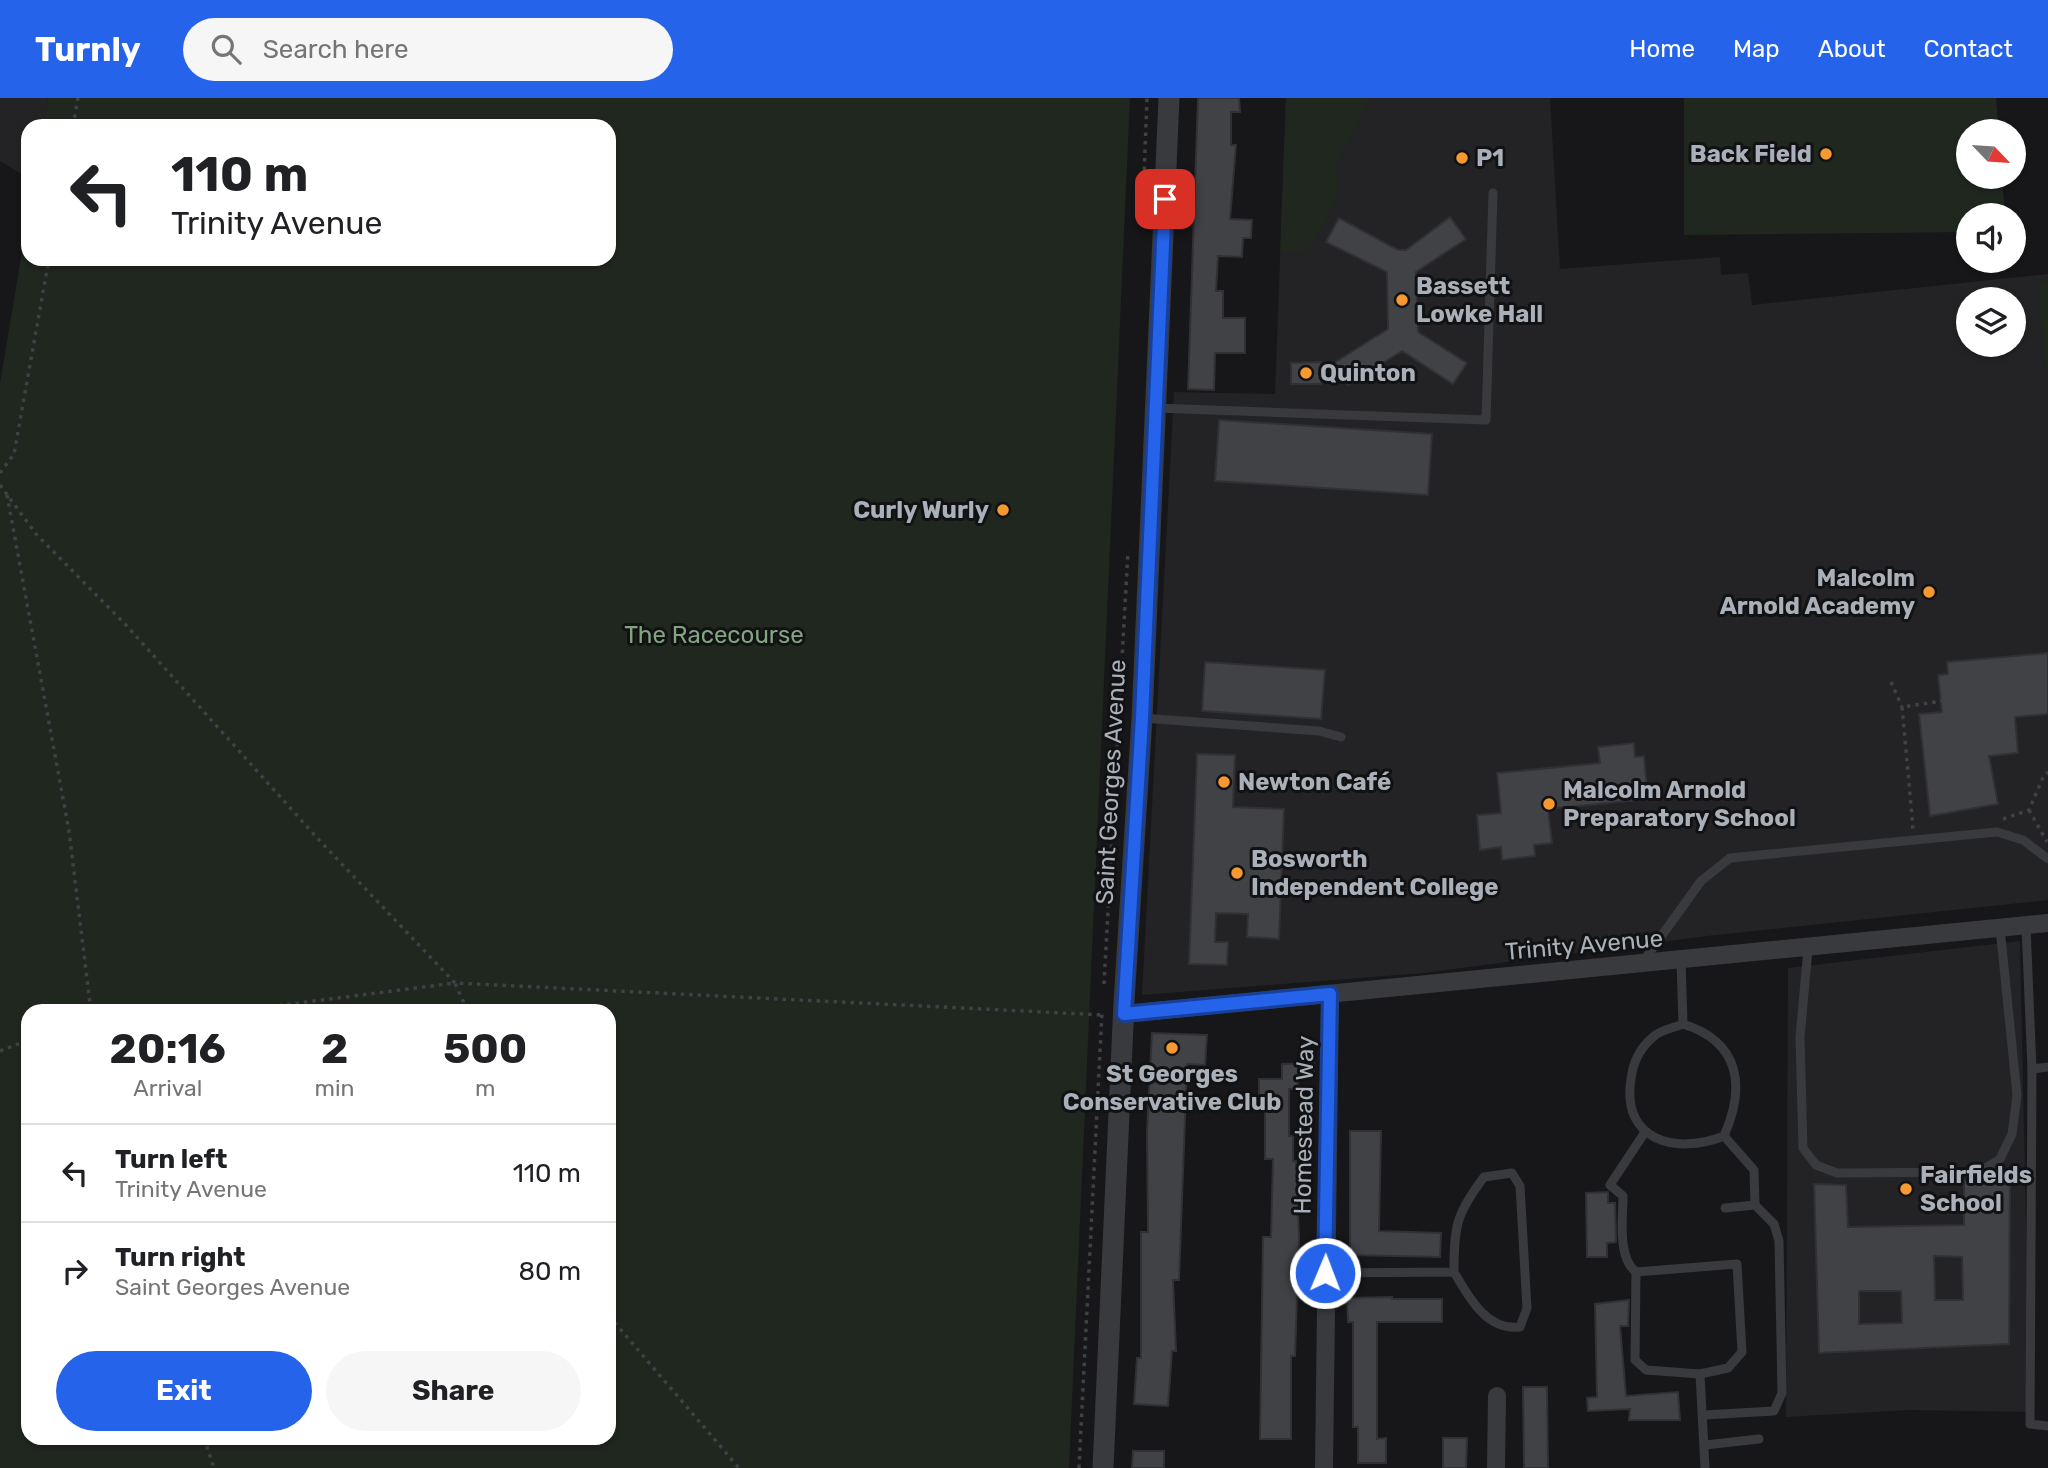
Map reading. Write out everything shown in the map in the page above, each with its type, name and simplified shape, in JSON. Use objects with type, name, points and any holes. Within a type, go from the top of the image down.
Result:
[{"type":"street","name":"Saint Georges Avenue","points":[[1103,1468],[1124,1014],[1142,718],[1169,98]]},
{"type":"street","name":"Trinity Avenue","points":[[1124,1014],[1808,949],[2048,923]]},
{"type":"street","name":"Homestead Way","points":[[1324,1468],[1330,994]]},
{"type":"street","points":[[1492,1405],[1496,1468]]},
{"type":"lane","points":[[1156,408],[1486,420],[1493,193]]},
{"type":"lane","points":[[1142,718],[1319,731],[1341,737]]},
{"type":"lane","points":[[1641,965],[1693,892],[1730,858],[1997,832],[2023,840],[2047,857]]},
{"type":"lane","points":[[2026,926],[2032,1069],[2031,1424],[2048,1426]]},
{"type":"lane","points":[[1808,949],[1800,1037],[1803,1148],[1816,1166],[1837,1173],[1979,1172],[2000,1159],[2012,1134],[2017,1095],[2000,928]]},
{"type":"lane","points":[[1681,960],[1683,1024]]},
{"type":"lane","points":[[1683,1024],[1700,1030],[1724,1049],[1738,1080],[1734,1113],[1724,1136],[1701,1145],[1684,1146],[1659,1140],[1645,1132],[1634,1116],[1629,1092],[1633,1062],[1654,1035],[1683,1024]]},
{"type":"lane","points":[[2032,1069],[2048,1067]]},
{"type":"lane","points":[[1636,1272],[1635,1360],[1646,1370],[1700,1374],[1728,1368],[1742,1352],[1737,1264],[1636,1272],[1629,1267],[1623,1243],[1623,1196],[1610,1185],[1645,1132]]},
{"type":"lane","points":[[1703,1415],[1774,1411],[1782,1393],[1779,1241],[1774,1224],[1755,1205],[1754,1170],[1724,1136]]},
{"type":"lane","points":[[1512,1173],[1520,1186],[1527,1308],[1520,1327],[1507,1329],[1488,1319],[1470,1300],[1454,1272],[1454,1236],[1462,1205],[1485,1177],[1512,1173]]},
{"type":"lane","points":[[1724,1208],[1755,1205]]},
{"type":"lane","points":[[1325,1273],[1454,1272]]},
{"type":"lane","points":[[1700,1374],[1705,1468]]},
{"type":"lane","points":[[1705,1445],[1759,1439]]},
{"type":"path","points":[[74,119],[78,98]]},
{"type":"path","points":[[1143,208],[1147,98]]},
{"type":"path","points":[[0,473],[13,454],[48,266]]},
{"type":"path","points":[[0,485],[36,534],[126,625],[319,839],[455,983],[464,1004]]},
{"type":"path","points":[[6,493],[69,831],[90,1004]]},
{"type":"path","points":[[1104,988],[1128,550]]},
{"type":"path","points":[[1891,682],[1902,707],[1913,827]]},
{"type":"path","points":[[1902,707],[1943,701]]},
{"type":"path","points":[[2029,810],[2044,775],[2048,772]]},
{"type":"path","points":[[1993,820],[2029,810]]},
{"type":"path","points":[[2029,810],[2048,843]]},
{"type":"path","points":[[1900,828],[1927,825]]},
{"type":"path","points":[[291,1004],[455,983],[1102,1015]]},
{"type":"path","points":[[1079,1468],[1103,1002]]},
{"type":"path","points":[[0,1051],[21,1043]]},
{"type":"path","points":[[616,1325],[739,1468]]},
{"type":"path","points":[[206,1445],[214,1468]]},
{"type":"shaded area","points":[[0,98],[48,98],[44,119],[21,119],[21,174],[0,161]]},
{"type":"shaded area","points":[[1286,98],[1550,98],[1560,269],[1720,257],[1721,275],[1748,273],[1752,305],[2048,274],[2048,900],[1707,936],[1423,973],[1142,995],[1174,392],[1275,394]]},
{"type":"shaded area","name":"Fairfields School","points":[[2020,941],[2030,1412],[1908,1410],[1786,1417],[1788,968]]},
{"type":"green space","name":"The Racecourse","points":[[48,98],[1130,98],[1069,1468],[0,1468],[0,383],[21,258],[21,266],[616,266],[616,119],[44,119]]},
{"type":"green space","points":[[1286,98],[1370,98],[1335,166],[1339,189],[1325,223],[1307,251],[1280,254]]},
{"type":"green space","name":"Back Field","points":[[1684,98],[1996,98],[1998,119],[1956,119],[1956,189],[2003,189],[2004,203],[1956,203],[1956,232],[1684,235]]},
{"type":"green space","points":[[2048,282],[2048,388],[2037,283]]},
{"type":"building","points":[[1198,98],[1239,98],[1240,112],[1231,112],[1231,145],[1236,145],[1230,219],[1252,220],[1251,238],[1243,238],[1242,257],[1218,256],[1216,291],[1223,291],[1223,318],[1245,318],[1245,353],[1215,353],[1214,390],[1188,389]]},
{"type":"building","name":"Bassett Lowke Hall","points":[[1450,217],[1466,239],[1416,272],[1418,332],[1467,363],[1453,384],[1402,351],[1348,385],[1334,363],[1388,329],[1387,272],[1326,242],[1339,218],[1398,250],[1406,250]]},
{"type":"building","name":"Quinton","points":[[1321,362],[1321,384],[1291,384],[1291,363]]},
{"type":"building","points":[[1219,420],[1432,434],[1428,495],[1215,481]]},
{"type":"building","name":"Malcolm Arnold Academy","points":[[2048,653],[2048,714],[2015,717],[2018,753],[1989,756],[1998,804],[1930,816],[1919,714],[1942,712],[1938,675],[1948,674],[1947,662]]},
{"type":"building","points":[[1205,662],[1325,670],[1321,719],[1202,711]]},
{"type":"building","name":"Malcolm Arnold Preparatory School","points":[[1634,743],[1635,757],[1644,756],[1648,799],[1548,809],[1552,843],[1534,845],[1535,856],[1502,860],[1501,847],[1480,850],[1477,815],[1501,813],[1497,773],[1600,763],[1598,747]]},
{"type":"building","name":"Bosworth Independent College","points":[[1197,754],[1235,755],[1233,807],[1284,809],[1279,939],[1247,937],[1248,914],[1216,913],[1215,942],[1228,942],[1227,965],[1189,964]]},
{"type":"building","points":[[1152,1033],[1207,1035],[1205,1065],[1187,1064],[1179,1280],[1173,1280],[1176,1351],[1172,1351],[1168,1406],[1134,1404],[1137,1358],[1141,1358],[1141,1232],[1148,1232],[1147,1132]]},
{"type":"building","points":[[1314,1063],[1314,1078],[1298,1079],[1298,1089],[1289,1089],[1289,1136],[1293,1136],[1293,1161],[1296,1161],[1299,1238],[1295,1356],[1291,1356],[1291,1439],[1260,1439],[1263,1237],[1271,1237],[1273,1159],[1265,1159],[1265,1102],[1259,1102],[1259,1079],[1282,1079],[1282,1064]]},
{"type":"building","points":[[1350,1131],[1381,1131],[1379,1231],[1441,1233],[1440,1257],[1350,1255]]},
{"type":"building","name":"Fairfields School","points":[[2010,1179],[2009,1344],[1819,1353],[1814,1184],[1846,1185],[1848,1227],[1964,1225],[1964,1180]],"holes":[[[1934,1256],[1962,1257],[1963,1300],[1935,1300]],[[1859,1291],[1901,1291],[1902,1323],[1859,1324]]]},
{"type":"building","points":[[1608,1192],[1608,1203],[1615,1203],[1616,1242],[1607,1243],[1607,1257],[1587,1257],[1586,1193]]},
{"type":"building","points":[[1347,1298],[1442,1299],[1442,1322],[1377,1322],[1377,1439],[1386,1438],[1386,1463],[1358,1463],[1358,1427],[1353,1427],[1353,1322],[1348,1322]]},
{"type":"building","points":[[1629,1300],[1628,1326],[1620,1326],[1626,1396],[1678,1392],[1680,1420],[1629,1420],[1630,1409],[1588,1411],[1587,1398],[1597,1397],[1595,1304]]},
{"type":"building","points":[[1523,1387],[1547,1387],[1548,1468],[1524,1468]]},
{"type":"building","points":[[1443,1438],[1467,1438],[1466,1468],[1443,1468]]},
{"type":"building","points":[[1133,1451],[1164,1451],[1164,1468],[1132,1468]]},
{"type":"place","name":"Back Field","points":[[1826,154]]},
{"type":"place","name":"P1","points":[[1462,158]]},
{"type":"place","name":"Bassett Lowke Hall","points":[[1402,300]]},
{"type":"place","name":"Quinton","points":[[1306,373]]},
{"type":"place","name":"Curly Wurly","points":[[1003,510]]},
{"type":"place","name":"Malcolm Arnold Academy","points":[[1929,592]]},
{"type":"place","name":"Newton Café","points":[[1224,782]]},
{"type":"place","name":"Malcolm Arnold Preparatory School","points":[[1549,804]]},
{"type":"place","name":"Bosworth Independent College","points":[[1237,873]]},
{"type":"place","name":"St Georges Conservative Club","points":[[1172,1048]]},
{"type":"place","name":"Fairfields School","points":[[1906,1189]]},
{"type":"route","points":[[1165,199],[1142,718],[1124,1014],[1330,994],[1325,1273]]}]
